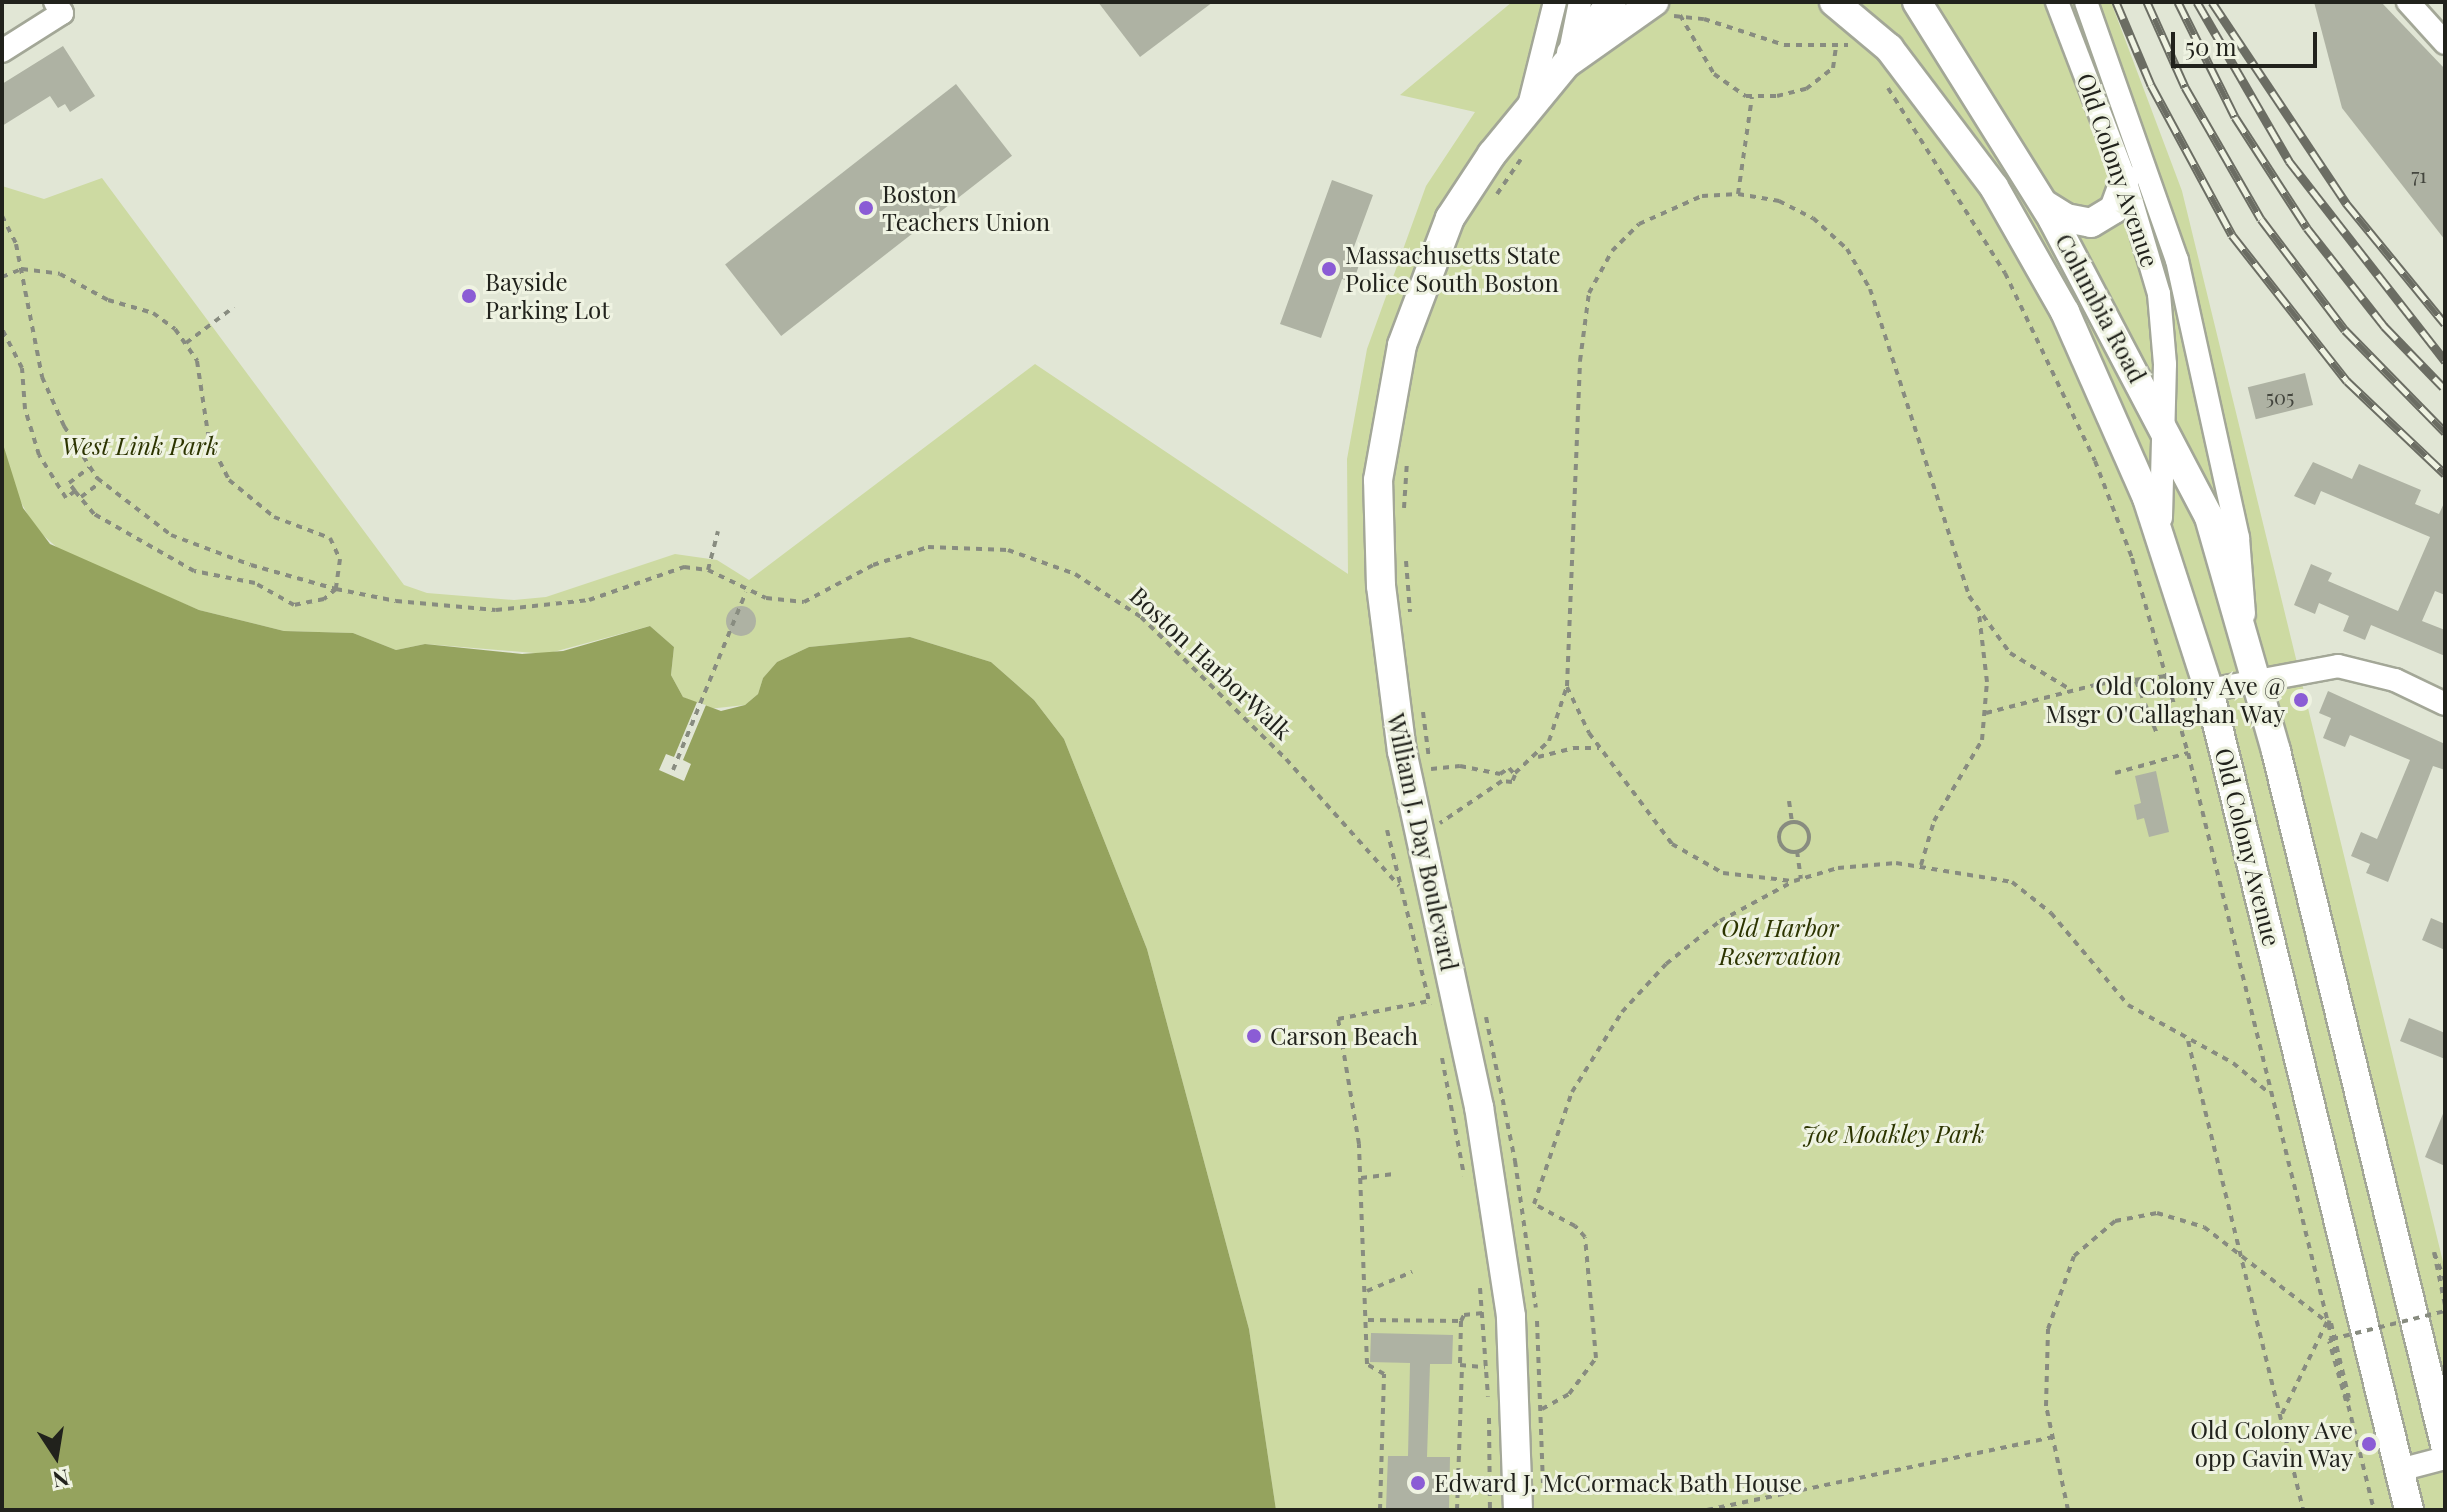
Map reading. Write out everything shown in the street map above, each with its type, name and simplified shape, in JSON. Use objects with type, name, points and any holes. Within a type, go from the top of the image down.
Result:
[{"type":"main road","name":"William J. Day Boulevard","points":[[1518,1510],[1514,1354],[1499,1230],[1479,1107],[1408,791],[1384,617],[1378,506],[1390,393],[1429,262],[1466,191],[1526,109],[1566,64],[1581,36],[1612,2]]},
{"type":"main road","name":"Columbia Road","points":[[1834,2],[1867,26],[1903,64],[2012,217],[2093,370],[2170,562]]},
{"type":"main road","name":"Columbia Road","points":[[1917,2],[2043,203],[2163,423],[2209,517],[2245,634]]},
{"type":"main road","name":"William J. Day Boulevard","points":[[1566,64],[1662,9]]},
{"type":"main road","points":[[2043,203],[2066,218],[2091,223],[2114,209],[2125,179]]},
{"type":"main road","name":"Old Colony Avenue","points":[[2170,562],[2209,690],[2409,1510]]},
{"type":"main road","name":"Old Colony Avenue","points":[[2245,634],[2445,1445]]},
{"type":"street","points":[[2,51],[62,13],[55,2]]},
{"type":"street","name":"William J. Day Boulevard","points":[[1526,109],[1555,2]]},
{"type":"street","name":"William J. Day Boulevard","points":[[1566,64],[1580,2]]},
{"type":"street","name":"Old Colony Avenue","points":[[2057,2],[2125,179],[2159,294],[2165,364],[2158,489],[2170,562]]},
{"type":"street","name":"Old Colony Avenue","points":[[2086,2],[2167,227],[2187,299],[2238,538],[2245,634]]},
{"type":"street","points":[[2408,2],[2445,43]]},
{"type":"street","points":[[2209,690],[2312,667],[2347,667],[2395,680],[2445,704]]},
{"type":"street","points":[[2399,1470],[2445,1458]]},
{"type":"path","points":[[1662,9],[1784,45],[1853,45],[1860,51]]},
{"type":"path","points":[[1680,15],[1714,74],[1737,93],[1752,97],[1785,95],[1811,86],[1833,68],[1836,47]]},
{"type":"path","points":[[1884,84],[1977,224],[2061,386],[2132,558],[2188,753],[2374,1510]]},
{"type":"path","points":[[1738,194],[1752,97]]},
{"type":"path","points":[[1487,207],[1529,148]]},
{"type":"path","points":[[1440,823],[1502,781],[1512,782],[1515,773],[1537,757],[1557,725],[1567,686],[1580,361],[1589,293],[1612,251],[1652,215],[1687,199],[1738,194],[1779,201],[1813,218],[1856,261],[1870,289],[1961,576],[1978,612],[2016,658],[2071,690]]},
{"type":"path","name":"Boston HarborWalk","points":[[2,216],[12,232],[22,269],[42,377],[89,468],[140,516],[192,544],[336,589],[396,601],[517,611],[589,600],[673,568],[708,570],[746,592],[804,602],[885,560],[949,545],[1008,550],[1104,588],[1156,630],[1344,821],[1399,886],[1430,1003],[1338,1019],[1361,1178]]},
{"type":"path","points":[[2,277],[22,269],[60,274],[108,300],[153,313],[186,343],[201,372],[207,431],[224,472],[259,508],[330,538],[340,559],[336,589],[324,599],[294,605],[255,583],[194,571],[105,521],[80,498],[69,483],[89,468]]},
{"type":"path","points":[[186,343],[234,307]]},
{"type":"path","points":[[2,329],[22,368],[25,409],[39,455],[66,498],[75,491]]},
{"type":"path","points":[[1404,514],[1407,459]]},
{"type":"path","points":[[80,498],[101,482]]},
{"type":"path","points":[[708,570],[718,531]]},
{"type":"path","points":[[1406,556],[1410,616]]},
{"type":"path","points":[[673,770],[746,592]]},
{"type":"path","points":[[1921,865],[1934,821],[1977,756],[1986,713],[1978,612]]},
{"type":"path","points":[[1986,713],[2071,690],[2167,676]]},
{"type":"path","points":[[2136,681],[2157,734]]},
{"type":"path","points":[[1567,686],[1602,749],[1646,816],[1677,849],[1732,876],[1794,881]]},
{"type":"path","points":[[1422,705],[1433,782]]},
{"type":"path","points":[[1537,757],[1573,748],[1602,749]]},
{"type":"path","points":[[2115,773],[2188,753]]},
{"type":"path","points":[[1431,769],[1460,766],[1500,774],[1509,768],[1515,773]]},
{"type":"path","points":[[1500,774],[1502,781]]},
{"type":"path","points":[[1789,801],[1792,822]]},
{"type":"path","points":[[1438,809],[1443,835]]},
{"type":"path","points":[[1792,822],[1809,832],[1806,846],[1797,851],[1784,848],[1779,839],[1781,828],[1792,822]]},
{"type":"path","points":[[1387,830],[1399,886]]},
{"type":"path","points":[[1797,851],[1801,879]]},
{"type":"path","points":[[1534,1204],[1572,1092],[1622,1012],[1692,941],[1794,881],[1850,866],[1921,865],[2001,878],[2025,889],[2128,1005],[2239,1067],[2270,1094]]},
{"type":"path","points":[[1483,1004],[1522,1205],[1542,1409],[1543,1496]]},
{"type":"path","points":[[2188,1041],[2303,1510]]},
{"type":"path","points":[[1440,1044],[1466,1189]]},
{"type":"path","points":[[1380,1510],[1384,1374],[1367,1364],[1368,1320],[1361,1178],[1394,1174]]},
{"type":"path","points":[[1522,1205],[1534,1204],[1567,1221],[1585,1237],[1596,1358],[1569,1394],[1542,1409]]},
{"type":"path","points":[[2068,1510],[2045,1379],[2051,1317],[2063,1277],[2094,1234],[2115,1221],[2157,1213],[2204,1227],[2331,1323],[2335,1338],[2338,1353],[2342,1368],[2346,1401],[2330,1340],[2332,1339],[2346,1335],[2389,1325],[2445,1308],[2434,1252],[2445,1281]]},
{"type":"path","points":[[1367,1291],[1412,1272]]},
{"type":"path","points":[[1480,1288],[1489,1400]]},
{"type":"path","points":[[1457,1510],[1461,1321],[1464,1315],[1483,1313]]},
{"type":"path","points":[[1368,1320],[1461,1321]]},
{"type":"path","points":[[2280,1418],[2327,1322]]},
{"type":"path","points":[[1462,1365],[1486,1367]]},
{"type":"path","points":[[1489,1416],[1490,1510]]},
{"type":"path","points":[[1707,1510],[2053,1437]]},
{"type":"green space","name":"Old Harbor Reservation","points":[[1512,2],[2111,2],[2182,191],[2445,1270],[2445,1510],[1276,1510],[1249,1329],[1147,949],[1064,739],[1034,700],[991,662],[910,637],[809,647],[777,662],[763,678],[758,694],[745,705],[708,709],[683,697],[671,675],[674,647],[650,626],[546,654],[425,644],[396,650],[353,633],[284,631],[199,610],[62,552],[35,528],[16,493],[2,441],[2,186],[44,199],[102,178],[404,585],[427,593],[514,600],[546,597],[675,554],[717,560],[749,580],[1035,364],[1348,574],[1347,459],[1367,349],[1426,186],[1475,112],[1400,95]]},
{"type":"shaded area","points":[[2,441],[23,508],[50,544],[199,610],[284,631],[353,633],[396,650],[425,644],[522,654],[563,651],[650,626],[674,647],[671,675],[683,697],[721,711],[745,705],[758,694],[763,678],[777,662],[809,647],[910,637],[991,662],[1034,700],[1064,739],[1147,949],[1249,1329],[1276,1510],[2,1510]]},
{"type":"pier","points":[[697,702],[706,705],[683,760],[691,764],[684,781],[659,770],[666,754],[674,757]]},
{"type":"building","points":[[1098,2],[1213,2],[1140,57]]},
{"type":"building","points":[[2314,2],[2381,2],[2445,69],[2445,240],[2342,108]]},
{"type":"building","points":[[63,46],[95,96],[70,112],[65,104],[58,108],[50,96],[2,126],[2,84]]},
{"type":"building","name":"Boston Teachers Union","points":[[956,84],[1012,156],[781,336],[725,264]]},
{"type":"building","name":"Massachusetts State Police South Boston","points":[[1332,180],[1373,195],[1351,255],[1361,259],[1353,283],[1342,279],[1321,338],[1280,324]]},
{"type":"building","points":[[2305,373],[2313,405],[2256,419],[2248,387]]},
{"type":"building","points":[[2313,462],[2352,479],[2359,464],[2421,490],[2415,504],[2439,514],[2445,501],[2445,595],[2435,591],[2422,621],[2445,630],[2445,656],[2371,625],[2365,640],[2343,631],[2349,616],[2319,603],[2315,614],[2294,605],[2311,564],[2332,573],[2328,581],[2398,611],[2430,537],[2321,491],[2315,505],[2294,496]]},
{"type":"building","points":[[741,606],[747,607],[755,615],[755,627],[747,635],[741,636],[735,635],[727,627],[726,621],[727,615],[735,607]]},
{"type":"building","points":[[2328,691],[2445,744],[2445,770],[2433,766],[2388,882],[2366,873],[2370,864],[2351,856],[2361,832],[2377,839],[2410,760],[2350,735],[2345,747],[2323,738],[2331,718],[2319,713]]},
{"type":"building","points":[[2156,771],[2169,832],[2149,837],[2144,818],[2137,820],[2134,805],[2141,803],[2135,776]]},
{"type":"building","points":[[2431,918],[2445,924],[2445,950],[2422,940]]},
{"type":"building","points":[[2409,1018],[2445,1033],[2445,1059],[2400,1041]]},
{"type":"building","points":[[2445,1109],[2445,1166],[2425,1157]]},
{"type":"building","points":[[1371,1333],[1453,1335],[1452,1364],[1430,1364],[1427,1457],[1450,1457],[1449,1510],[1386,1508],[1388,1456],[1408,1456],[1410,1363],[1370,1362]]},
{"type":"railway","points":[[2116,2],[2151,85],[2232,235],[2347,381],[2445,474]]},
{"type":"railway","points":[[2147,2],[2185,87],[2261,219],[2345,330],[2445,432]]},
{"type":"railway","points":[[2178,2],[2235,117],[2307,228],[2384,326],[2443,387]]},
{"type":"railway","points":[[2197,2],[2289,161],[2445,361]]},
{"type":"railway","points":[[2212,2],[2346,203],[2445,324]]},
{"type":"place","name":"Boston Teachers Union","points":[[866,208]]},
{"type":"place","name":"Massachusetts State Police South Boston","points":[[1329,269]]},
{"type":"place","name":"Bayside Parking Lot","points":[[469,296]]},
{"type":"place","name":"Old Colony Ave @ Msgr O'Callaghan Way","points":[[2301,700]]},
{"type":"place","name":"Carson Beach","points":[[1254,1036]]},
{"type":"place","name":"Old Colony Ave opp Gavin Way","points":[[2369,1444]]},
{"type":"place","name":"Edward J. McCormack Bath House","points":[[1418,1483]]},
{"type":"park label","name":"West Link Park","points":[[140,446]]},
{"type":"park label","name":"Joe Moakley Park","points":[[1893,1134]]}]
